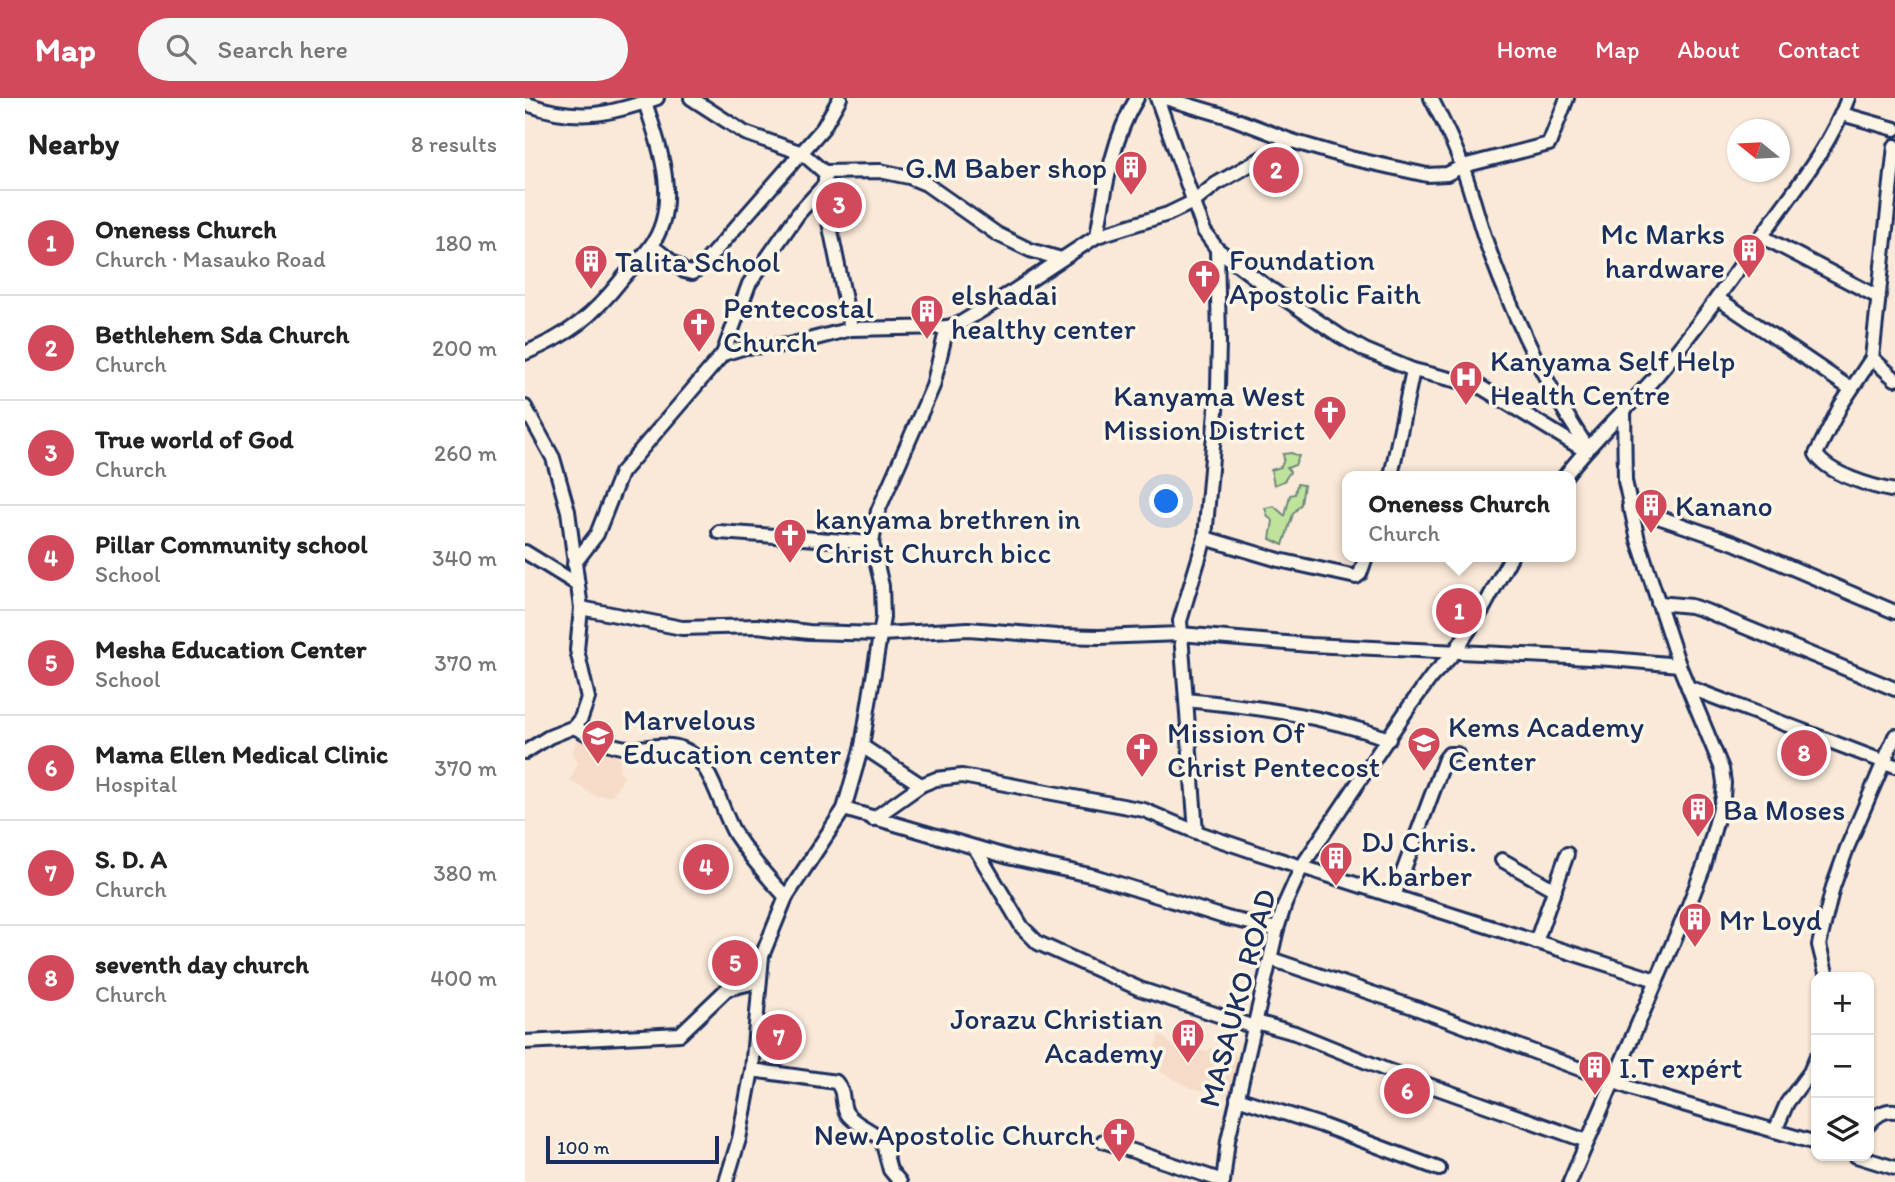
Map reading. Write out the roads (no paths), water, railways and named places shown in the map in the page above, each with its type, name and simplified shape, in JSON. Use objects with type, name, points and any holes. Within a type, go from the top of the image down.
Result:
[{"type":"street","points":[[691,98],[745,133],[802,153],[825,177],[828,217],[851,329]]},
{"type":"street","points":[[652,246],[684,271],[691,273],[719,248],[802,153],[823,128],[840,98]]},
{"type":"street","points":[[1097,236],[1112,159],[1125,120],[1137,98]]},
{"type":"street","points":[[1157,98],[1204,231],[1217,249],[1340,336],[1365,350],[1413,370],[1479,386],[1586,449]]},
{"type":"street","points":[[1165,98],[1229,117],[1292,141],[1373,164],[1427,174],[1447,174],[1462,166],[1549,144],[1567,98]]},
{"type":"street","points":[[1431,98],[1462,166],[1486,243],[1525,340],[1586,449]]},
{"type":"street","points":[[1569,471],[1670,359],[1717,298],[1819,155],[1848,98]]},
{"type":"street","points":[[525,352],[552,342],[588,318],[652,246],[663,215],[666,183],[651,100],[610,113],[575,116],[544,110],[527,103]]},
{"type":"street","points":[[1842,114],[1895,129]]},
{"type":"street","points":[[723,354],[754,346],[789,345],[851,329],[947,327],[959,324],[1097,236],[1168,214],[1195,201],[1216,184],[1292,141]]},
{"type":"street","points":[[1895,146],[1872,358],[1851,389],[1816,454],[1819,460],[1853,479],[1895,491]]},
{"type":"street","points":[[574,564],[597,534],[621,473],[723,354],[749,284],[825,177],[880,171],[909,177],[940,192],[996,234],[1030,250],[1061,259]]},
{"type":"street","points":[[1761,236],[1878,298]]},
{"type":"street","points":[[1196,832],[1180,621],[1205,538],[1218,376],[1217,249]]},
{"type":"street","points":[[1717,298],[1851,389]]},
{"type":"street","points":[[726,1182],[739,1139],[752,1070],[762,956],[786,897],[844,809],[862,746],[884,601],[871,543],[878,511],[933,386],[947,327]]},
{"type":"street","points":[[1872,358],[1895,379]]},
{"type":"street","points":[[1392,471],[1413,370]]},
{"type":"street","points":[[525,407],[544,438],[561,479],[568,511],[581,608],[577,650],[588,698],[581,718],[574,727],[549,737],[525,752]]},
{"type":"street","points":[[1570,1182],[1704,866],[1718,818],[1724,783],[1723,769],[1679,665],[1646,570],[1629,507],[1623,464],[1624,410]]},
{"type":"street","points":[[1629,507],[1734,543],[1895,612]]},
{"type":"street","points":[[719,532],[871,543]]},
{"type":"street","points":[[1205,538],[1279,560],[1356,577],[1364,562]]},
{"type":"street","points":[[525,552],[577,584]]},
{"type":"street","name":"MASAUKO ROAD","points":[[1223,1181],[1237,1098],[1277,929],[1302,866],[1432,676],[1454,653],[1484,607],[1508,562]]},
{"type":"street","points":[[1658,603],[1691,606],[1706,611],[1895,688]]},
{"type":"street","points":[[581,608],[682,628],[757,626],[809,632],[881,634],[968,629],[1057,636],[1180,634],[1310,645],[1611,659],[1679,665]]},
{"type":"street","points":[[1688,687],[1889,763]]},
{"type":"street","points":[[1186,701],[1289,712],[1325,719],[1389,738]]},
{"type":"street","points":[[574,727],[617,746],[630,748],[664,745],[683,749],[698,759],[707,772],[733,830],[764,874],[786,897]]},
{"type":"street","points":[[1826,972],[1819,945],[1833,887],[1889,763],[1895,736]]},
{"type":"street","points":[[862,746],[921,785]]},
{"type":"street","points":[[1394,896],[1445,759],[1448,754],[1457,754]]},
{"type":"street","points":[[873,819],[921,785],[936,779],[962,776],[1132,808],[1174,821],[1196,832],[1656,980]]},
{"type":"street","points":[[844,809],[975,848],[1094,876],[1227,918],[1277,929]]},
{"type":"street","points":[[975,848],[1022,927],[1038,943],[1140,989],[1255,1025],[1295,1033],[1389,1071],[1587,1141]]},
{"type":"street","points":[[1536,942],[1567,854]]},
{"type":"street","points":[[1502,860],[1555,890]]},
{"type":"street","points":[[1272,959],[1413,1007],[1669,1101],[1811,1141]]},
{"type":"street","points":[[525,1042],[680,1034],[727,989],[759,981]]},
{"type":"street","points":[[752,1070],[836,1082],[842,1089],[845,1109],[850,1116],[883,1140],[890,1170],[900,1182]]},
{"type":"street","points":[[1775,1130],[1787,1103],[1811,1070]]},
{"type":"street","points":[[1237,1098],[1321,1125],[1439,1170]]},
{"type":"street","points":[[1874,1120],[1890,1110],[1895,1111]]},
{"type":"street","points":[[1103,1140],[1223,1181]]},
{"type":"street","points":[[1872,1161],[1895,1168]]},
{"type":"place","name":"Bethlehem Sda Church","points":[[1276,170]]},
{"type":"place","name":"G.M Baber shop","points":[[1131,197]]},
{"type":"place","name":"True world of God","points":[[839,205]]},
{"type":"place","name":"Mc Marks hardware","points":[[1749,280]]},
{"type":"place","name":"Talita School","points":[[591,291]]},
{"type":"place","name":"Foundation Apostolic Faith","points":[[1204,306]]},
{"type":"place","name":"elshadai healthy center","points":[[927,341]]},
{"type":"place","name":"Pentecostal Church","points":[[699,354]]},
{"type":"place","name":"Kanyama Self Help Health Centre","points":[[1466,407]]},
{"type":"place","name":"Kanyama West Mission District","points":[[1330,442]]},
{"type":"place","name":"Kanano","points":[[1651,535]]},
{"type":"place","name":"kanyama brethren in Christ Church bicc","points":[[790,565]]},
{"type":"place","name":"Oneness Church","points":[[1459,611]]},
{"type":"place","name":"seventh day church","points":[[1804,753]]},
{"type":"place","name":"Marvelous Education center","points":[[598,766]]},
{"type":"place","name":"Kems Academy Center","points":[[1424,773]]},
{"type":"place","name":"Mission Of Christ Pentecost","points":[[1142,779]]},
{"type":"place","name":"Ba Moses","points":[[1698,839]]},
{"type":"place","name":"Pillar Community school","points":[[706,867]]},
{"type":"place","name":"DJ Chris. K.barber","points":[[1336,888]]},
{"type":"place","name":"Mr Loyd","points":[[1695,949]]},
{"type":"place","name":"Mesha Education Center","points":[[735,963]]},
{"type":"place","name":"S. D. A","points":[[779,1037]]},
{"type":"place","name":"Jorazu Christian Academy","points":[[1188,1065]]},
{"type":"place","name":"Mama Ellen Medical Clinic","points":[[1407,1091]]},
{"type":"place","name":"I.T expért","points":[[1595,1097]]},
{"type":"place","name":"New Apostolic Church","points":[[1119,1164]]}]
